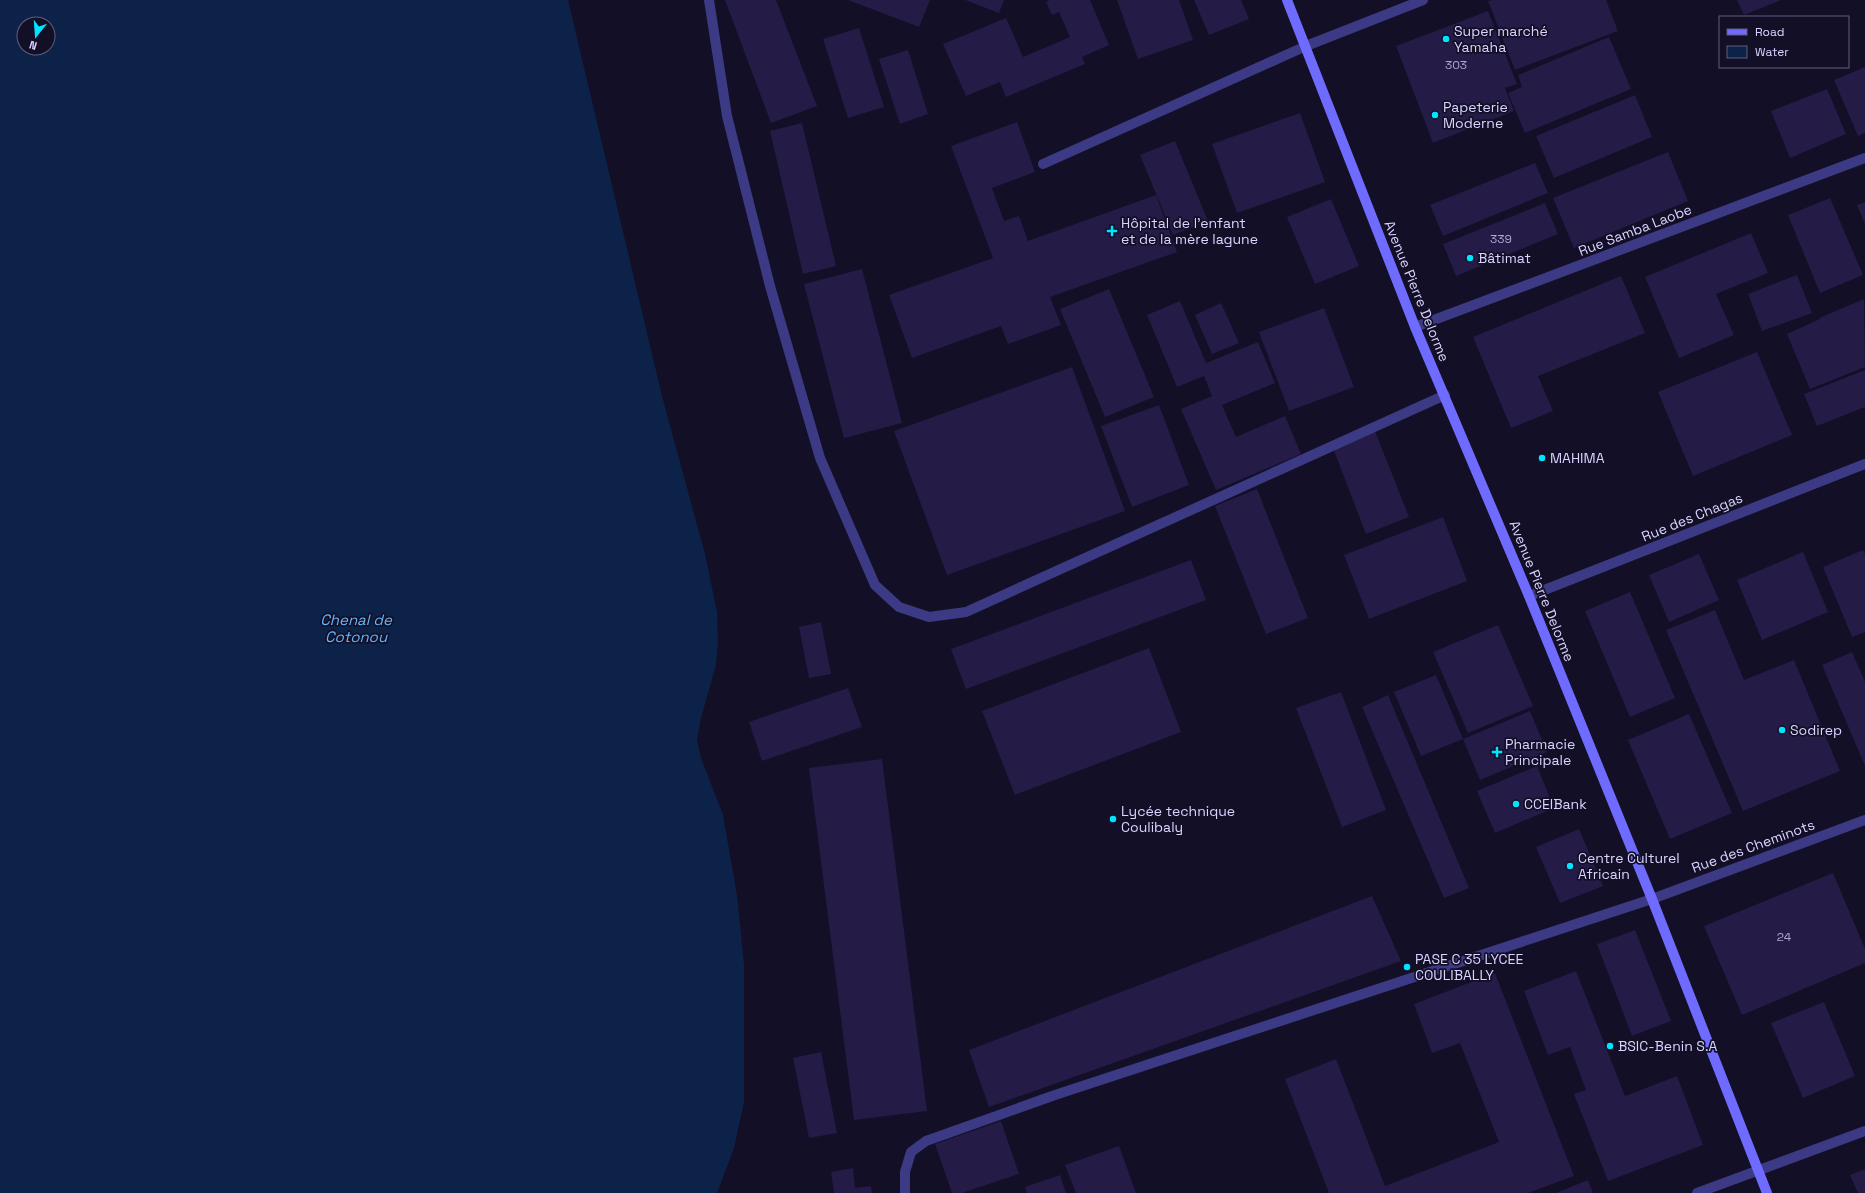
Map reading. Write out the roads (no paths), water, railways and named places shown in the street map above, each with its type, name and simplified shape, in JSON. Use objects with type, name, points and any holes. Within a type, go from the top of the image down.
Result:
[{"type":"main road","name":"Avenue Pierre Delorme","points":[[1287,0],[1415,327],[1529,596],[1652,899],[1767,1193]]},
{"type":"street","points":[[709,0],[727,116],[770,286],[820,458],[875,585],[899,607],[929,617],[966,612],[1445,395]]},
{"type":"street","points":[[1043,164],[1306,46],[1423,0]]},
{"type":"street","name":"Rue Samba Laobe","points":[[1415,327],[1865,158]]},
{"type":"street","name":"Rue des Chagas","points":[[1529,596],[1865,464]]},
{"type":"street","name":"Rue des Cheminots","points":[[904,1193],[905,1172],[911,1152],[926,1142],[1055,1095],[1652,899],[1865,820]]},
{"type":"street","points":[[1697,1193],[1865,1131]]},
{"type":"water","name":"Chenal de Cotonou","points":[[0,0],[568,0],[662,396],[705,554],[717,612],[718,643],[716,665],[701,718],[697,740],[701,758],[723,815],[737,895],[744,964],[744,1102],[734,1148],[717,1193],[0,1193]]},
{"type":"place","name":"Super marché Yamaha","points":[[1446,39]]},
{"type":"place","name":"Papeterie Moderne","points":[[1435,115]]},
{"type":"place","name":"Hôpital de l'enfant et de la mère lagune","points":[[1112,231]]},
{"type":"place","name":"Bâtimat","points":[[1470,258]]},
{"type":"place","name":"MAHIMA","points":[[1542,458]]},
{"type":"place","name":"Sodirep","points":[[1782,730]]},
{"type":"place","name":"Pharmacie Principale","points":[[1497,752]]},
{"type":"place","name":"CCEIBank","points":[[1516,804]]},
{"type":"place","name":"Lycée technique Coulibaly","points":[[1113,819]]},
{"type":"place","name":"Centre Culturel Africain","points":[[1570,866]]},
{"type":"place","name":"PASE C 35 LYCEE COULIBALLY","points":[[1407,967]]},
{"type":"place","name":"BSIC-Benin S.A","points":[[1610,1046]]}]
